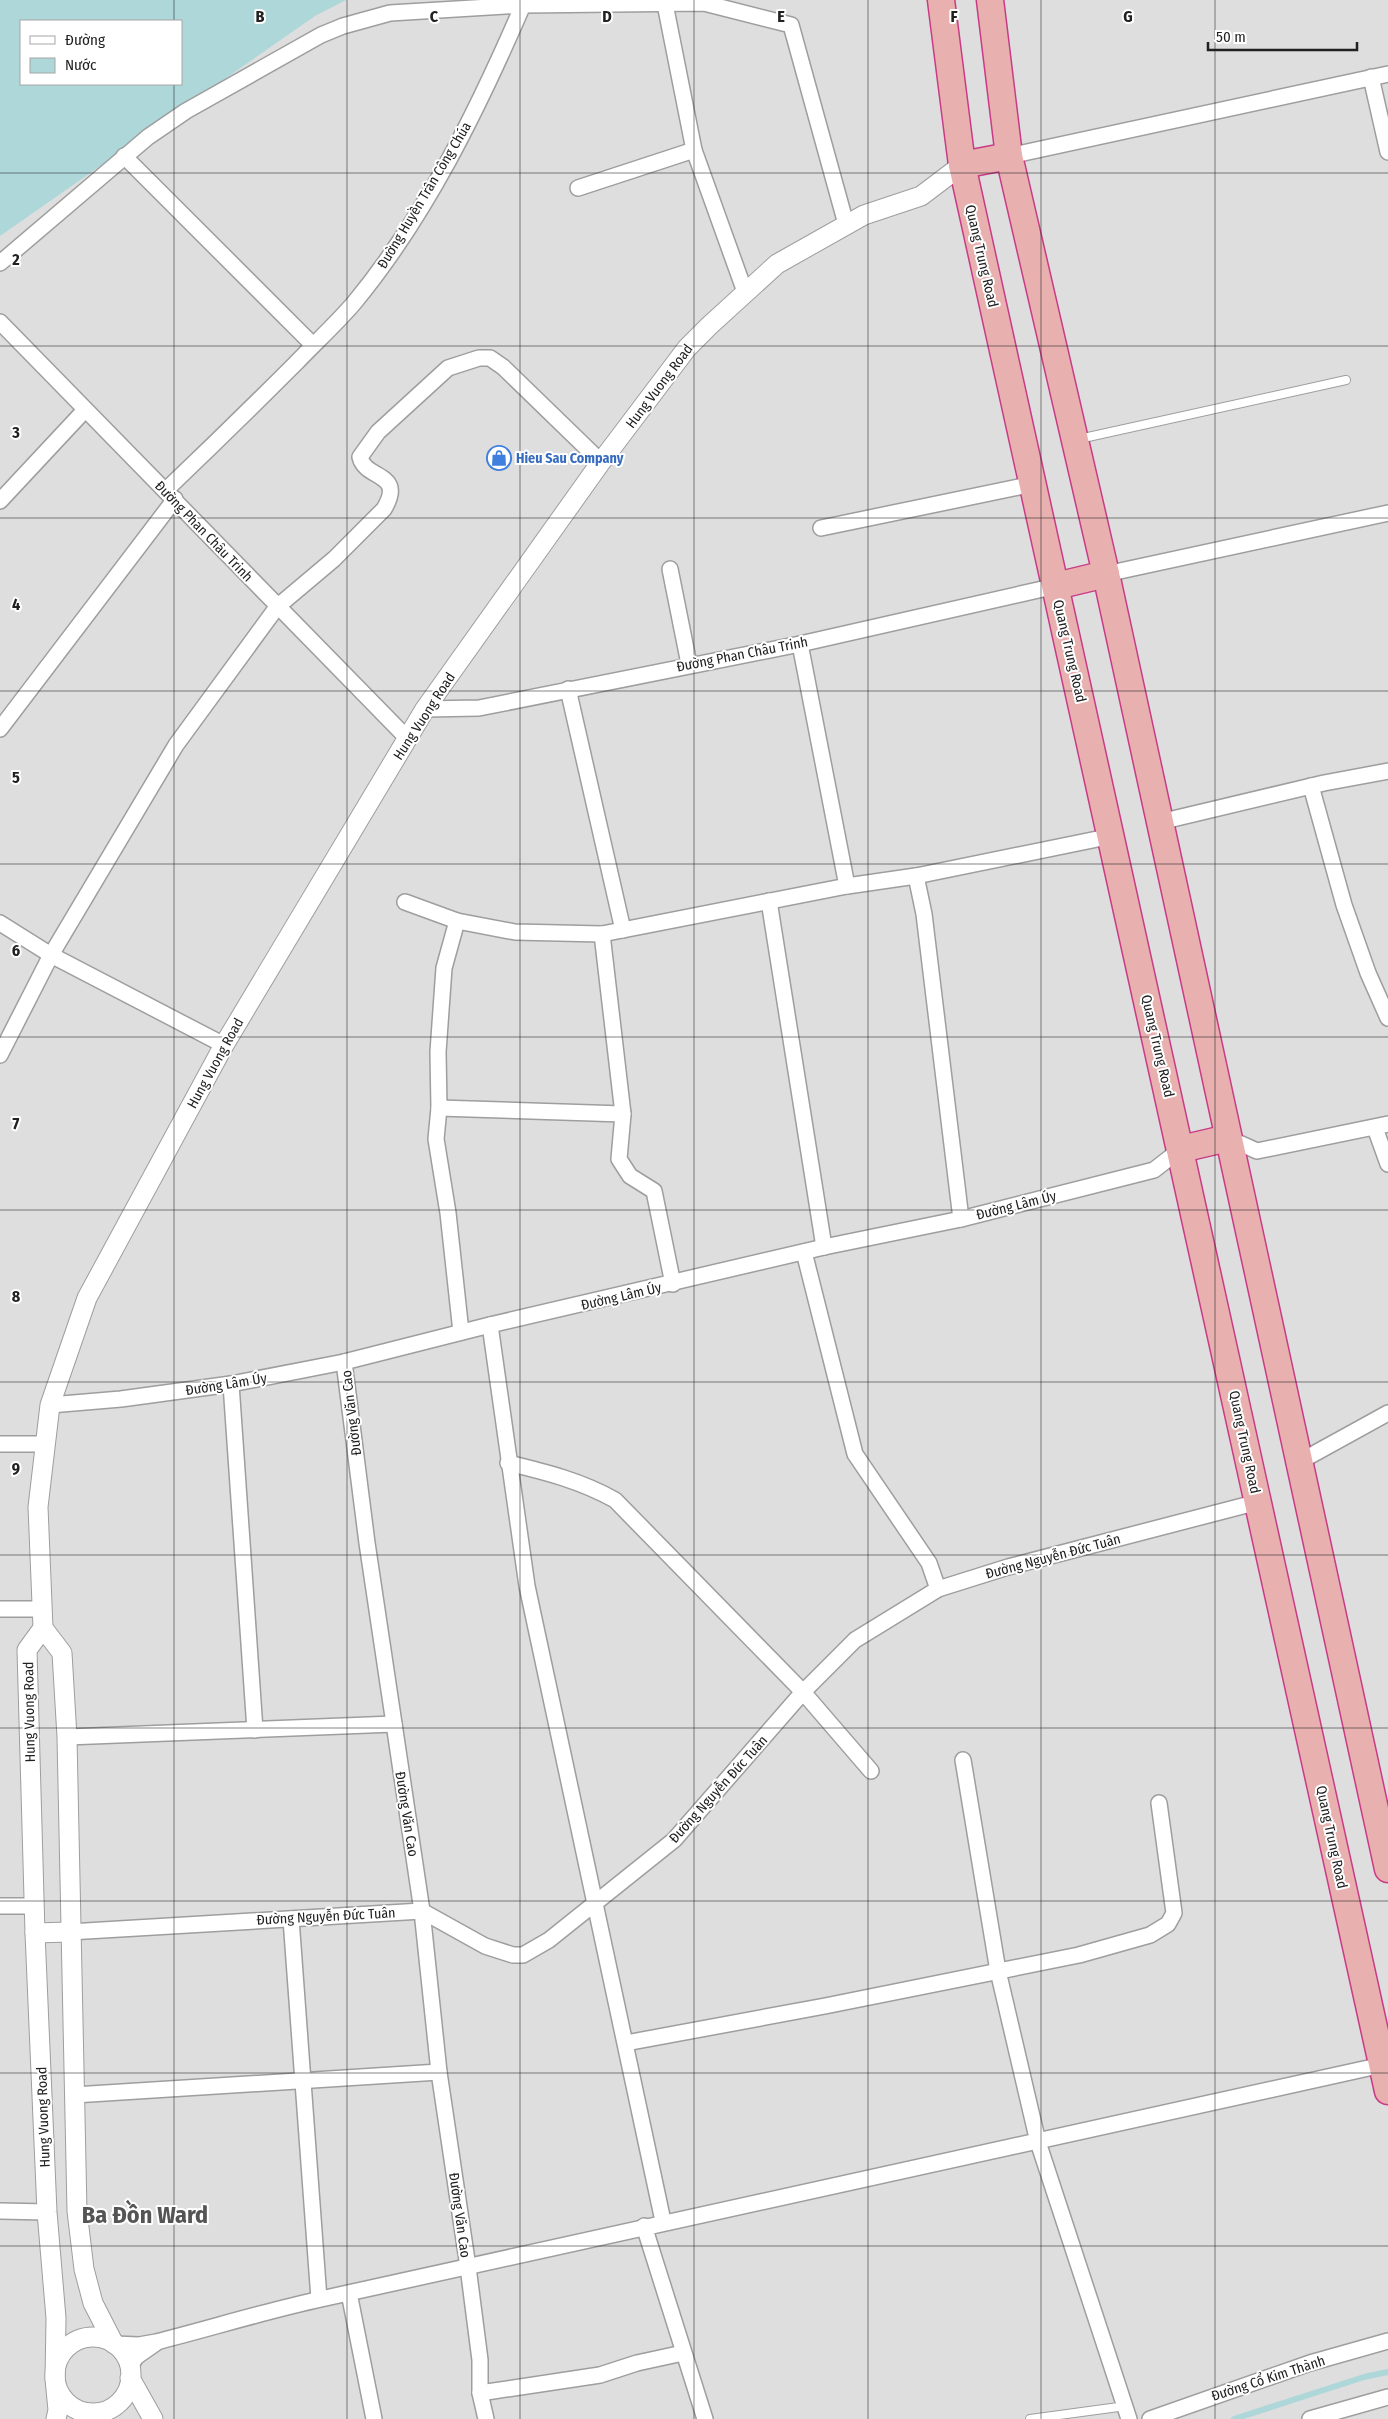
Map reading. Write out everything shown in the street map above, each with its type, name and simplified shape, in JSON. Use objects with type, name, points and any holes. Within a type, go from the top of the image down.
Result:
[{"type":"highway","name":"Quang Trung Road","points":[[942,0],[962,166],[1112,836],[1258,1502],[1385,2065],[1388,2090]]},
{"type":"highway","points":[[990,0],[1009,156],[1106,574],[1388,1869]]},
{"type":"highway","points":[[962,166],[1009,156]]},
{"type":"highway","points":[[1056,586],[1106,574]]},
{"type":"highway","points":[[1181,1149],[1228,1138]]},
{"type":"street","points":[[0,263],[124,156],[186,110],[321,35],[343,26],[390,13],[524,5],[704,3],[791,25],[846,224]]},
{"type":"street","points":[[665,4],[694,150],[745,292]]},
{"type":"street","name":"Đường Huyền Trân Công Chúa","points":[[0,729],[170,494],[229,430],[353,305],[389,257],[458,142],[488,85],[524,5]]},
{"type":"street","points":[[1009,156],[1388,74]]},
{"type":"street","points":[[1371,78],[1388,152]]},
{"type":"street","points":[[578,188],[694,150]]},
{"type":"street","points":[[124,156],[313,345]]},
{"type":"street","name":"Hung Vuong Road","points":[[55,2379],[56,2318],[47,2212],[34,1906],[27,1650],[43,1628],[38,1507],[50,1405],[87,1298],[224,1045],[425,709],[601,462],[687,348],[777,264],[864,214],[921,196],[962,166]]},
{"type":"street","name":"Đường Phan Châu Trinh","points":[[0,322],[84,411],[170,494],[408,739]]},
{"type":"street","points":[[0,1055],[51,955],[176,745],[277,606],[334,559],[384,509],[390,494],[389,485],[386,480],[360,460],[360,453],[378,432],[418,393],[448,368],[479,358],[490,358],[503,367],[601,462]]},
{"type":"street","points":[[0,502],[84,411]]},
{"type":"street","points":[[821,528],[1033,484]]},
{"type":"street","points":[[1106,574],[1388,513]]},
{"type":"street","points":[[670,569],[689,664]]},
{"type":"street","name":"Đường Phan Châu Trinh","points":[[425,709],[478,708],[689,664],[800,644],[1056,586]]},
{"type":"street","points":[[800,644],[847,886]]},
{"type":"street","points":[[568,689],[623,930]]},
{"type":"street","points":[[1160,822],[1311,786],[1388,771]]},
{"type":"street","points":[[1311,786],[1344,905],[1368,973],[1388,1018]]},
{"type":"street","points":[[404,902],[457,921],[514,932],[602,934],[847,886],[916,876],[1112,836]]},
{"type":"street","points":[[916,876],[924,914],[961,1219]]},
{"type":"street","points":[[769,902],[824,1247]]},
{"type":"street","points":[[457,921],[444,968],[438,1052],[439,1108],[436,1139],[448,1213],[461,1332]]},
{"type":"street","points":[[0,923],[51,955],[224,1045]]},
{"type":"street","points":[[602,934],[623,1114],[619,1159],[630,1176],[654,1191],[673,1284]]},
{"type":"street","points":[[439,1108],[623,1114]]},
{"type":"street","points":[[1228,1138],[1257,1151],[1381,1126],[1388,1164]]},
{"type":"street","name":"Đường Lâm Úy","points":[[50,1405],[121,1399],[231,1384],[344,1362],[490,1325],[673,1284],[824,1247],[961,1219],[1154,1170],[1181,1149]]},
{"type":"street","points":[[804,1252],[855,1454],[929,1563],[938,1590]]},
{"type":"street","points":[[490,1325],[508,1463],[527,1586],[663,2222]]},
{"type":"street","name":"Đường Văn Cao","points":[[344,1362],[367,1544],[422,1911],[439,2072],[468,2267],[480,2360],[480,2393],[486,2419]]},
{"type":"street","points":[[231,1384],[255,1730]]},
{"type":"street","points":[[1299,1462],[1388,1413]]},
{"type":"street","points":[[0,1444],[46,1444]]},
{"type":"street","points":[[508,1463],[569,1479],[595,1489],[615,1500],[803,1692],[871,1771]]},
{"type":"street","name":"Đường Nguyễn Đức Tuân","points":[[69,1932],[422,1911],[485,1946],[513,1955],[523,1955],[535,1949],[596,1903],[674,1840],[803,1692],[855,1640],[938,1590],[1008,1566],[1258,1502]]},
{"type":"street","points":[[0,1609],[42,1609]]},
{"type":"street","points":[[43,1628],[62,1653],[66,1737],[69,1932],[78,2211],[84,2269],[93,2303],[114,2344]]},
{"type":"street","points":[[66,1737],[394,1724]]},
{"type":"street","points":[[963,1760],[998,1971],[1038,2142],[1127,2413]]},
{"type":"street","points":[[626,2043],[825,2006],[1079,1955],[1150,1935],[1168,1924],[1174,1913],[1159,1803]]},
{"type":"street","points":[[0,1906],[34,1906]]},
{"type":"street","points":[[291,1918],[319,2299]]},
{"type":"street","points":[[35,1933],[69,1932]]},
{"type":"street","points":[[114,2344],[139,2345],[156,2342],[319,2299],[644,2226],[1038,2142],[1385,2065]]},
{"type":"street","points":[[74,2095],[439,2072]]},
{"type":"street","points":[[0,2211],[47,2212]]},
{"type":"street","points":[[644,2226],[705,2419]]},
{"type":"street","points":[[349,2293],[374,2419]]},
{"type":"street","points":[[56,2419],[58,2410],[55,2379],[56,2367],[60,2356],[73,2342],[90,2337],[103,2338],[121,2350],[130,2373],[153,2419]]},
{"type":"street","name":"Đường Cổ Kim Thành","points":[[1150,2419],[1310,2364],[1388,2341]]},
{"type":"street","points":[[55,2379],[59,2392],[66,2403],[78,2410],[103,2416],[122,2399],[136,2357],[156,2342]]},
{"type":"street","points":[[480,2393],[600,2375],[637,2363],[683,2353]]},
{"type":"street","points":[[1310,2419],[1388,2397]]},
{"type":"lane","points":[[1075,440],[1346,380]]},
{"type":"lane","points":[[1030,2419],[1127,2413]]},
{"type":"shaded area","points":[[0,0],[1388,0],[1388,2419],[0,2419]]},
{"type":"water","points":[[0,0],[346,0],[315,16],[0,236]]},
{"type":"waterway","points":[[1234,2419],[1364,2377],[1388,2372]]},
{"type":"place","name":"Hieu Sau Company","points":[[499,458]]},
{"type":"district","name":"Ba Đồn Ward","points":[[145,2215]]}]
